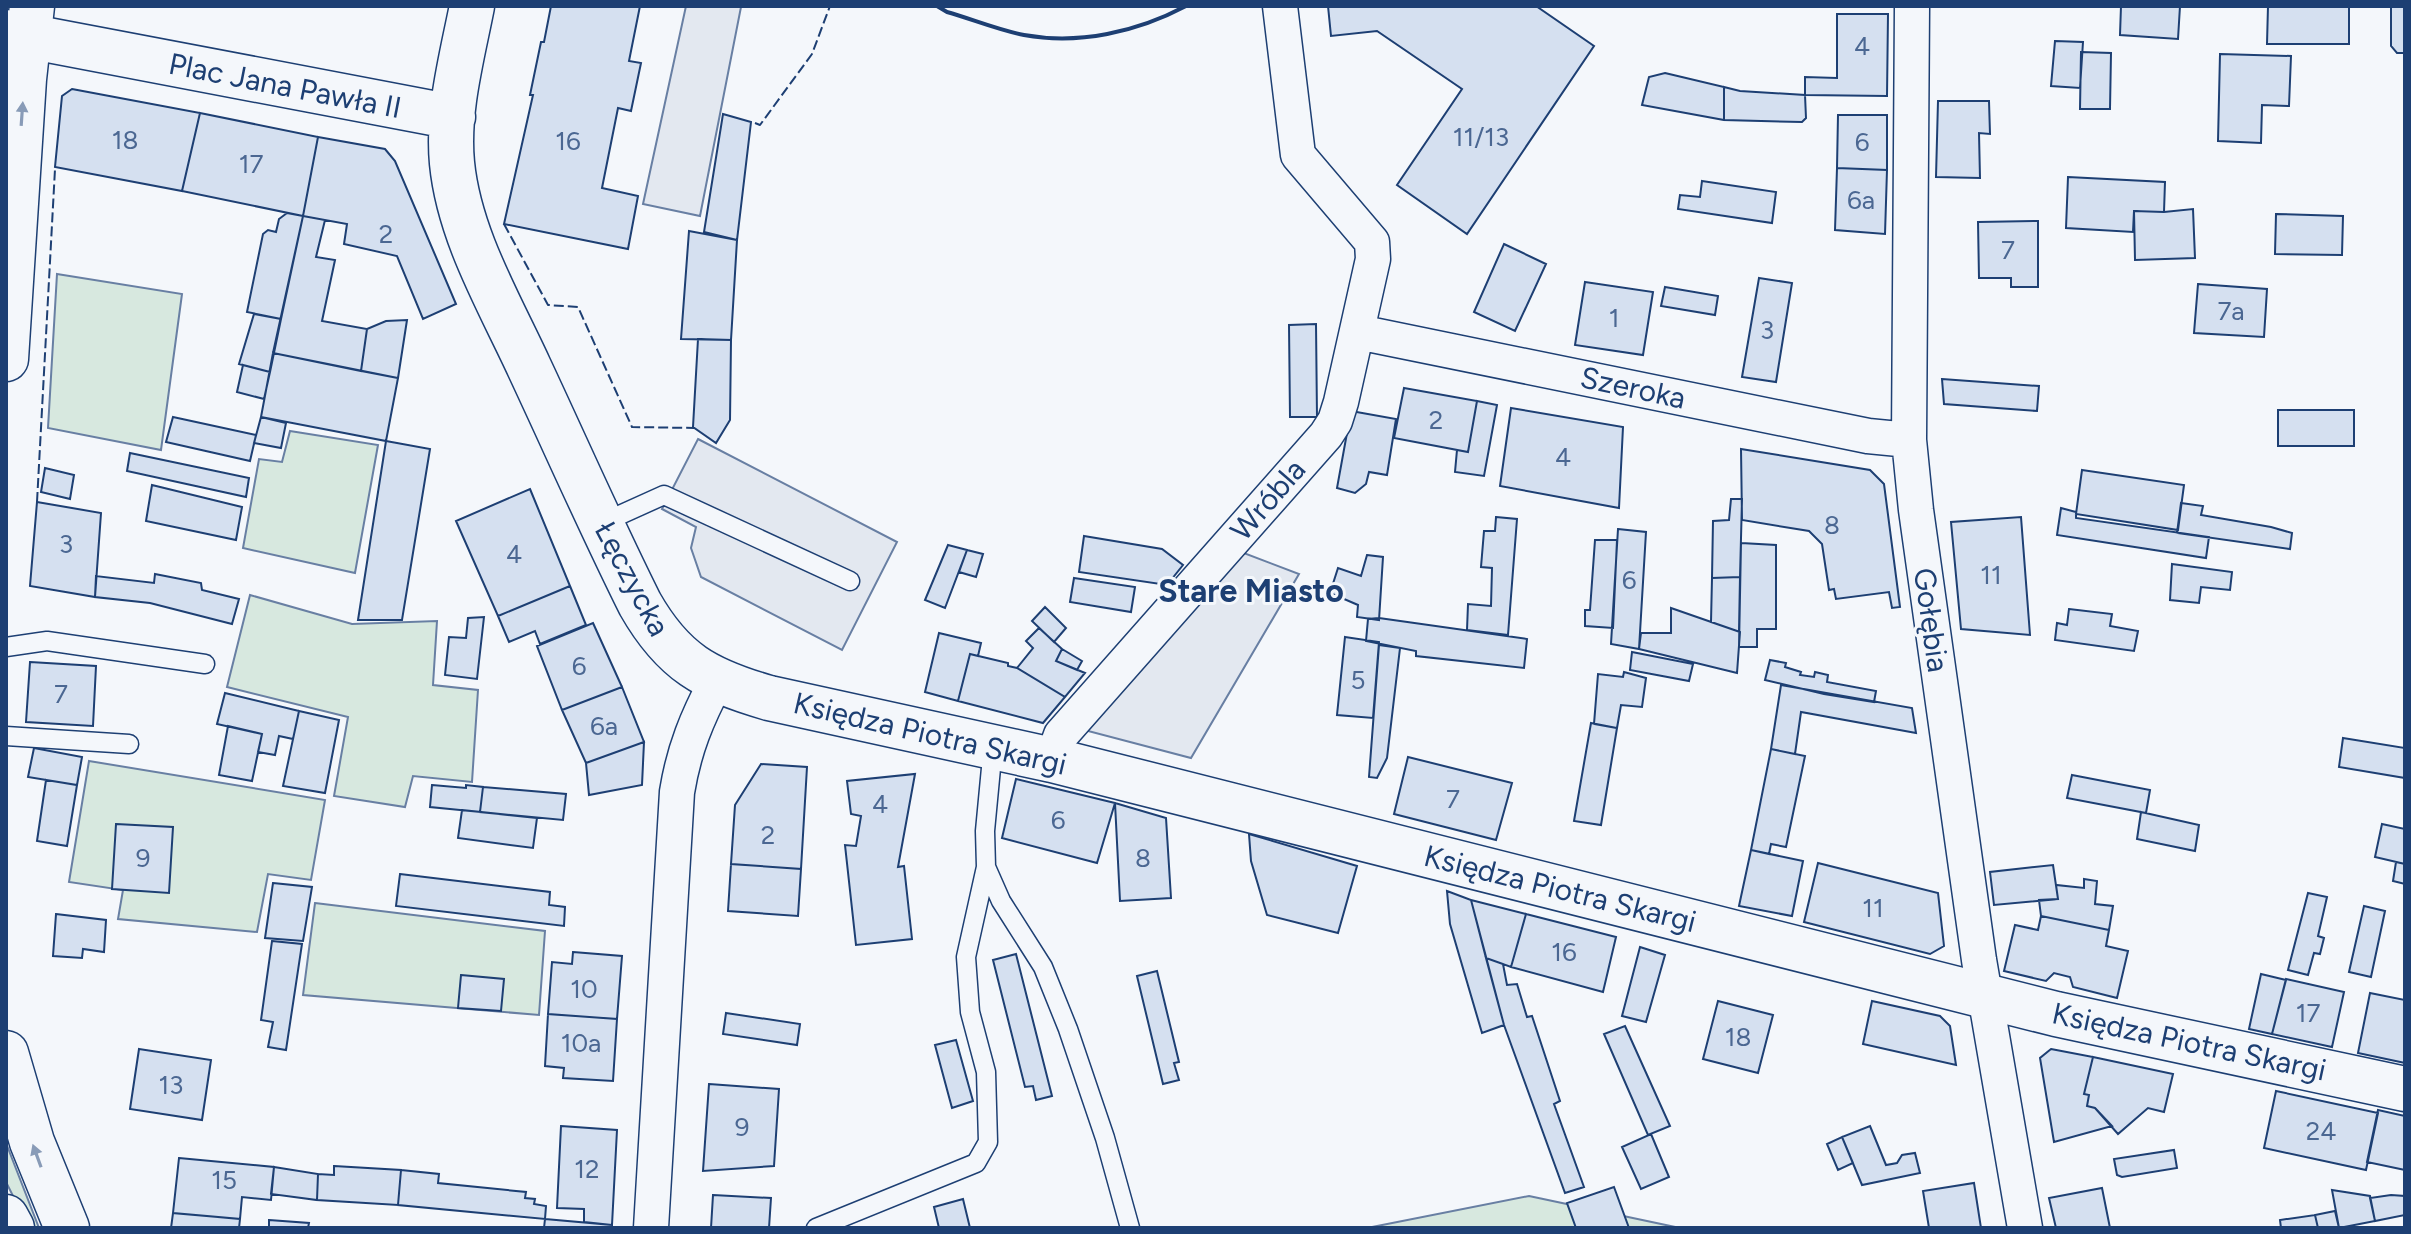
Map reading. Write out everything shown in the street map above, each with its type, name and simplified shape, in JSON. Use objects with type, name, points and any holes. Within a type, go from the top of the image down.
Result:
[{"type":"street","points":[[453,117],[472,6]]},
{"type":"street","points":[[1280,6],[1298,155],[1372,242],[1373,259],[1358,332]]},
{"type":"street","name":"Gołębia","points":[[1912,6],[1909,440],[1916,510],[1979,960],[2025,1228]]},
{"type":"street","points":[[6,359],[22,25]]},
{"type":"street","name":"Plac Jana Pawła II","points":[[22,25],[453,117]]},
{"type":"street","name":"Łęczycka","points":[[453,117],[452,161],[462,216],[602,523],[657,633],[676,654],[717,680]]},
{"type":"street","name":"Szeroka","points":[[1358,332],[1868,436],[1909,440]]},
{"type":"street","name":"Wróbla","points":[[1052,760],[1061,735],[1326,435],[1335,421],[1341,402],[1358,332]]},
{"type":"street","points":[[651,1228],[677,792],[692,728],[717,680]]},
{"type":"street","name":"Księdza Piotra Skargi","points":[[717,680],[769,698],[1052,760],[2056,1014],[2405,1089]]},
{"type":"street","points":[[6,1053],[32,1142],[67,1228]]},
{"type":"street","points":[[6,1217],[12,1228]]},
{"type":"lane","points":[[602,523],[664,495],[850,581]]},
{"type":"lane","points":[[6,647],[47,641],[205,664]]},
{"type":"lane","points":[[6,736],[129,744]]},
{"type":"lane","points":[[816,1228],[976,1163],[988,1142],[986,1072],[970,1012],[966,957],[986,867],[985,831],[993,747]]},
{"type":"lane","points":[[986,867],[1001,901],[1043,967],[1068,1029],[1105,1138],[1130,1228]]},
{"type":"shaded area","points":[[686,6],[741,7],[700,216],[643,204]]},
{"type":"shaded area","points":[[57,274],[182,294],[161,450],[48,428]]},
{"type":"shaded area","points":[[290,431],[378,445],[355,573],[243,548],[259,459],[282,462]]},
{"type":"shaded area","points":[[698,439],[897,542],[842,650],[701,577],[691,548],[696,527],[662,509]]},
{"type":"shaded area","points":[[1228,547],[1299,574],[1191,758],[1069,726]]},
{"type":"shaded area","points":[[250,595],[352,624],[437,621],[433,685],[478,690],[472,782],[413,776],[405,807],[334,796],[348,717],[227,687]]},
{"type":"shaded area","points":[[89,761],[325,800],[311,880],[268,874],[257,932],[118,919],[123,890],[69,882]]},
{"type":"shaded area","points":[[315,903],[545,931],[539,1015],[303,995]]},
{"type":"shaded area","points":[[6,1143],[39,1228],[29,1228],[6,1182]]},
{"type":"shaded area","points":[[1529,1196],[1680,1228],[1367,1228]]},
{"type":"building","points":[[551,6],[640,6],[629,61],[641,63],[631,111],[618,108],[602,188],[638,196],[628,249],[504,224]]},
{"type":"building","points":[[1328,6],[1536,6],[1594,46],[1467,234],[1397,185],[1462,89],[1377,31],[1331,36]]},
{"type":"building","points":[[2121,6],[2180,6],[2178,39],[2120,35]]},
{"type":"building","points":[[2268,6],[2349,6],[2349,44],[2267,44]]},
{"type":"building","points":[[2391,6],[2405,6],[2405,53],[2397,53],[2391,46]]},
{"type":"building","points":[[1837,14],[1888,14],[1887,96],[1805,95],[1805,77],[1837,78]]},
{"type":"building","points":[[2055,41],[2083,42],[2080,88],[2051,86]]},
{"type":"building","points":[[2081,52],[2111,53],[2110,109],[2080,109]]},
{"type":"building","points":[[2220,54],[2291,56],[2289,106],[2262,105],[2261,143],[2218,141]]},
{"type":"building","points":[[1665,73],[1724,87],[1724,120],[1642,105],[1649,77]]},
{"type":"building","points":[[1724,87],[1740,91],[1805,95],[1806,118],[1802,122],[1724,120]]},
{"type":"building","points":[[72,89],[200,113],[182,191],[55,167],[62,96]]},
{"type":"building","points":[[1938,101],[1989,101],[1990,134],[1979,133],[1980,178],[1936,177]]},
{"type":"building","points":[[200,113],[318,137],[303,216],[182,191]]},
{"type":"building","points":[[723,114],[751,122],[737,240],[704,232]]},
{"type":"building","points":[[1838,115],[1887,115],[1887,170],[1837,168]]},
{"type":"building","points":[[318,137],[385,149],[395,161],[456,304],[423,319],[397,256],[344,244],[347,224],[303,216]]},
{"type":"building","points":[[1837,168],[1887,170],[1885,234],[1835,230]]},
{"type":"building","points":[[2068,177],[2165,182],[2164,212],[2134,211],[2133,232],[2066,228]]},
{"type":"building","points":[[1702,181],[1776,192],[1772,223],[1678,209],[1680,195],[1700,197]]},
{"type":"building","points":[[2193,209],[2195,258],[2135,260],[2134,211]]},
{"type":"building","points":[[287,213],[303,216],[281,319],[247,312],[263,234],[268,230],[276,232],[279,219]]},
{"type":"building","points":[[2276,214],[2343,216],[2342,255],[2275,254]]},
{"type":"building","points":[[303,216],[325,220],[316,257],[335,260],[322,321],[367,329],[361,371],[273,353]]},
{"type":"building","points":[[2038,221],[2038,287],[2011,287],[2011,278],[1979,278],[1978,222]]},
{"type":"building","points":[[689,231],[737,240],[731,340],[681,339]]},
{"type":"building","points":[[1504,244],[1546,264],[1515,331],[1474,312]]},
{"type":"building","points":[[1759,278],[1792,283],[1776,382],[1742,377]]},
{"type":"building","points":[[1585,282],[1653,292],[1643,355],[1575,345]]},
{"type":"building","points":[[2198,284],[2267,289],[2264,337],[2194,333]]},
{"type":"building","points":[[1665,287],[1718,296],[1715,315],[1661,306]]},
{"type":"building","points":[[254,314],[281,319],[270,372],[239,364]]},
{"type":"building","points":[[407,320],[398,378],[361,371],[367,329],[386,321]]},
{"type":"building","points":[[1316,324],[1317,417],[1290,417],[1289,325]]},
{"type":"building","points":[[698,339],[731,340],[730,420],[716,443],[693,427]]},
{"type":"building","points":[[273,353],[398,378],[386,441],[261,417]]},
{"type":"building","points":[[243,365],[270,372],[264,399],[237,392]]},
{"type":"building","points":[[1942,379],[2039,386],[2037,411],[1944,404]]},
{"type":"building","points":[[1404,388],[1477,401],[1468,452],[1394,438]]},
{"type":"building","points":[[1477,401],[1497,405],[1484,476],[1455,472],[1457,450],[1468,452]]},
{"type":"building","points":[[1511,408],[1623,427],[1619,508],[1500,486]]},
{"type":"building","points":[[2278,410],[2354,410],[2354,446],[2278,446]]},
{"type":"building","points":[[1351,411],[1396,419],[1387,475],[1369,472],[1366,484],[1355,493],[1337,488]]},
{"type":"building","points":[[173,417],[256,435],[250,461],[166,442]]},
{"type":"building","points":[[261,417],[286,423],[281,448],[254,443]]},
{"type":"building","points":[[386,441],[430,449],[402,620],[358,620]]},
{"type":"building","points":[[1741,449],[1870,470],[1884,484],[1900,607],[1892,608],[1889,592],[1836,599],[1834,589],[1829,590],[1822,544],[1809,531],[1742,520]]},
{"type":"building","points":[[130,453],[249,478],[246,497],[127,471]]},
{"type":"building","points":[[45,468],[74,475],[70,499],[41,492]]},
{"type":"building","points":[[2082,470],[2184,485],[2178,530],[2076,514]]},
{"type":"building","points":[[152,485],[242,507],[236,540],[146,521]]},
{"type":"building","points":[[530,489],[570,586],[498,616],[456,521]]},
{"type":"building","points":[[1731,499],[1742,499],[1740,577],[1712,578],[1713,521],[1729,520]]},
{"type":"building","points":[[37,502],[101,513],[95,597],[30,586]]},
{"type":"building","points":[[2181,503],[2203,506],[2201,515],[2292,533],[2290,549],[2177,533]]},
{"type":"building","points":[[2061,508],[2076,512],[2076,518],[2209,537],[2206,558],[2057,535]]},
{"type":"building","points":[[1496,517],[1517,519],[1508,635],[1467,630],[1468,604],[1491,606],[1492,568],[1481,567],[1484,531],[1495,531]]},
{"type":"building","points":[[2021,517],[2030,635],[1961,629],[1951,522]]},
{"type":"building","points":[[1618,529],[1646,532],[1639,649],[1611,644]]},
{"type":"building","points":[[1084,536],[1162,549],[1183,565],[1167,585],[1079,572]]},
{"type":"building","points":[[1595,540],[1617,540],[1613,628],[1585,626],[1585,610],[1590,610]]},
{"type":"building","points":[[1741,543],[1776,545],[1776,629],[1757,629],[1757,647],[1739,647]]},
{"type":"building","points":[[948,545],[967,550],[945,608],[925,600]]},
{"type":"building","points":[[967,550],[983,554],[976,577],[959,572]]},
{"type":"building","points":[[1367,555],[1383,557],[1379,620],[1357,617],[1358,605],[1330,593],[1338,568],[1361,576]]},
{"type":"building","points":[[2172,564],[2232,572],[2230,590],[2201,587],[2199,603],[2170,600]]},
{"type":"building","points":[[155,574],[201,583],[202,590],[239,599],[232,624],[150,603],[95,597],[96,576],[154,583]]},
{"type":"building","points":[[1740,577],[1740,632],[1711,622],[1712,578]]},
{"type":"building","points":[[1074,578],[1135,587],[1131,612],[1070,602]]},
{"type":"building","points":[[570,586],[586,625],[540,644],[535,631],[509,642],[498,616]]},
{"type":"building","points":[[1045,607],[1066,628],[1054,642],[1032,621]]},
{"type":"building","points":[[1671,608],[1740,632],[1737,673],[1639,649],[1641,633],[1671,633]]},
{"type":"building","points":[[2069,609],[2112,614],[2110,626],[2138,631],[2134,651],[2055,640],[2057,623],[2067,625]]},
{"type":"building","points":[[484,617],[477,679],[445,675],[449,637],[466,638],[468,618]]},
{"type":"building","points":[[1368,619],[1527,639],[1524,668],[1416,656],[1416,651],[1366,641]]},
{"type":"building","points":[[593,623],[622,687],[562,710],[537,646]]},
{"type":"building","points":[[1039,628],[1062,649],[1056,661],[1085,673],[1065,697],[1017,668],[1033,648],[1026,641]]},
{"type":"building","points":[[939,633],[981,643],[978,656],[970,654],[958,701],[925,692]]},
{"type":"building","points":[[1345,637],[1379,642],[1373,718],[1337,715]]},
{"type":"building","points":[[1379,645],[1400,648],[1387,758],[1377,778],[1369,777]]},
{"type":"building","points":[[1062,649],[1082,661],[1077,670],[1056,661]]},
{"type":"building","points":[[1632,652],[1693,664],[1689,681],[1630,670]]},
{"type":"building","points":[[970,654],[1008,663],[1008,666],[1017,668],[1065,697],[1043,723],[958,701]]},
{"type":"building","points":[[1770,660],[1786,663],[1785,667],[1801,672],[1800,675],[1814,677],[1815,672],[1828,675],[1827,682],[1876,691],[1874,702],[1765,680]]},
{"type":"building","points":[[30,662],[96,666],[93,726],[26,722]]},
{"type":"building","points":[[1624,672],[1646,678],[1642,707],[1621,705],[1617,728],[1594,724],[1598,674],[1623,677]]},
{"type":"building","points":[[1781,685],[1912,708],[1916,733],[1801,712],[1795,754],[1771,749]]},
{"type":"building","points":[[622,687],[644,742],[586,763],[562,710]]},
{"type":"building","points":[[225,693],[299,711],[293,739],[279,736],[275,755],[258,752],[262,734],[217,724]]},
{"type":"building","points":[[299,711],[339,720],[325,793],[283,786]]},
{"type":"building","points":[[1591,723],[1617,728],[1601,825],[1574,821]]},
{"type":"building","points":[[228,726],[262,734],[252,781],[219,775]]},
{"type":"building","points":[[2343,738],[2405,748],[2405,778],[2339,767]]},
{"type":"building","points":[[644,742],[642,785],[589,795],[586,763]]},
{"type":"building","points":[[34,748],[82,757],[77,785],[28,777]]},
{"type":"building","points":[[1771,749],[1805,756],[1786,847],[1771,844],[1769,854],[1751,850]]},
{"type":"building","points":[[1408,757],[1512,783],[1496,840],[1394,814]]},
{"type":"building","points":[[761,764],[807,767],[801,869],[731,864],[735,805]]},
{"type":"building","points":[[915,774],[898,867],[904,866],[912,939],[856,945],[845,845],[856,846],[861,816],[851,814],[847,781]]},
{"type":"building","points":[[2072,775],[2150,790],[2146,813],[2067,798]]},
{"type":"building","points":[[1016,779],[1115,803],[1097,863],[1002,838]]},
{"type":"building","points":[[46,780],[77,785],[67,846],[37,841]]},
{"type":"building","points":[[432,785],[483,787],[480,812],[430,807]]},
{"type":"building","points":[[483,787],[566,794],[563,820],[480,812]]},
{"type":"building","points":[[1115,803],[1166,818],[1171,898],[1120,901]]},
{"type":"building","points":[[462,810],[537,818],[533,848],[458,838]]},
{"type":"building","points":[[2141,812],[2199,825],[2195,851],[2137,839]]},
{"type":"building","points":[[116,824],[173,827],[169,893],[112,889]]},
{"type":"building","points":[[2382,824],[2405,829],[2405,864],[2375,857]]},
{"type":"building","points":[[1249,834],[1357,866],[1338,933],[1267,915],[1251,861]]},
{"type":"building","points":[[1751,850],[1803,861],[1792,916],[1739,906]]},
{"type":"building","points":[[2396,862],[2405,864],[2405,884],[2393,881]]},
{"type":"building","points":[[1818,863],[1938,893],[1944,946],[1930,954],[1804,922]]},
{"type":"building","points":[[731,864],[801,869],[798,916],[728,911]]},
{"type":"building","points":[[2053,865],[2058,899],[1994,905],[1990,872]]},
{"type":"building","points":[[400,874],[550,892],[549,905],[565,907],[564,926],[396,906]]},
{"type":"building","points":[[2084,879],[2097,881],[2095,904],[2113,906],[2109,930],[2041,916],[2039,900],[2058,899],[2056,885],[2084,888]]},
{"type":"building","points":[[273,883],[312,887],[303,941],[265,938]]},
{"type":"building","points":[[1447,891],[1471,900],[1504,1025],[1482,1033],[1450,924]]},
{"type":"building","points":[[2308,893],[2327,897],[2318,936],[2324,938],[2320,954],[2314,953],[2308,975],[2288,970]]},
{"type":"building","points":[[1471,900],[1526,914],[1511,967],[1486,958]]},
{"type":"building","points":[[2364,906],[2385,911],[2371,977],[2349,972]]},
{"type":"building","points":[[56,914],[106,920],[104,952],[83,949],[82,958],[53,956]]},
{"type":"building","points":[[1526,914],[1616,937],[1603,992],[1511,967]]},
{"type":"building","points":[[2041,916],[2109,930],[2106,946],[2128,951],[2117,998],[2073,987],[2070,977],[2054,973],[2046,981],[2004,971],[2015,925],[2038,930]]},
{"type":"building","points":[[272,941],[302,944],[286,1050],[268,1047],[273,1022],[261,1020]]},
{"type":"building","points":[[1640,947],[1665,955],[1646,1022],[1622,1016]]},
{"type":"building","points":[[573,952],[622,956],[617,1019],[548,1014],[552,962],[572,964]]},
{"type":"building","points":[[1016,954],[1052,1096],[1036,1100],[1033,1086],[1025,1087],[993,960]]},
{"type":"building","points":[[1486,958],[1503,964],[1507,985],[1517,984],[1527,1017],[1532,1016],[1560,1101],[1554,1104],[1584,1187],[1565,1193],[1504,1025]]},
{"type":"building","points":[[1157,971],[1179,1062],[1174,1063],[1179,1080],[1163,1084],[1137,976]]},
{"type":"building","points":[[2261,974],[2286,980],[2272,1034],[2249,1029]]},
{"type":"building","points":[[461,975],[504,979],[501,1011],[458,1008]]},
{"type":"building","points":[[2286,979],[2344,992],[2332,1047],[2272,1034]]},
{"type":"building","points":[[2370,993],[2405,1000],[2405,1063],[2358,1053]]},
{"type":"building","points":[[1718,1001],[1773,1015],[1758,1073],[1703,1059]]},
{"type":"building","points":[[1872,1001],[1940,1016],[1950,1026],[1956,1065],[1863,1044]]},
{"type":"building","points":[[726,1013],[800,1024],[797,1045],[723,1034]]},
{"type":"building","points":[[548,1014],[617,1019],[613,1081],[563,1078],[564,1068],[545,1066]]},
{"type":"building","points":[[1625,1026],[1670,1126],[1648,1135],[1604,1034]]},
{"type":"building","points":[[956,1040],[973,1101],[952,1108],[935,1045]]},
{"type":"building","points":[[139,1049],[211,1060],[202,1120],[130,1109]]},
{"type":"building","points":[[2051,1049],[2093,1057],[2084,1094],[2089,1095],[2087,1106],[2095,1108],[2112,1126],[2054,1142],[2040,1058]]},
{"type":"building","points":[[2093,1057],[2173,1074],[2164,1112],[2148,1108],[2118,1134],[2095,1108],[2087,1106],[2089,1095],[2084,1094]]},
{"type":"building","points":[[709,1084],[779,1089],[774,1166],[703,1171]]},
{"type":"building","points":[[2276,1091],[2378,1113],[2366,1170],[2264,1148]]},
{"type":"building","points":[[2378,1110],[2405,1116],[2405,1170],[2367,1162]]},
{"type":"building","points":[[561,1126],[617,1130],[612,1225],[584,1222],[584,1209],[557,1208]]},
{"type":"building","points":[[1870,1126],[1886,1165],[1897,1163],[1902,1155],[1915,1153],[1920,1173],[1862,1185],[1842,1137]]},
{"type":"building","points":[[1651,1134],[1669,1177],[1641,1189],[1622,1147]]},
{"type":"building","points":[[1842,1137],[1853,1163],[1838,1170],[1827,1144]]},
{"type":"building","points":[[2174,1150],[2177,1168],[2122,1177],[2117,1175],[2114,1159]]},
{"type":"building","points":[[179,1158],[274,1167],[271,1200],[242,1197],[240,1219],[173,1213]]},
{"type":"building","points":[[334,1166],[401,1170],[398,1205],[317,1200],[318,1174],[334,1175]]},
{"type":"building","points":[[274,1167],[318,1174],[317,1200],[271,1194]]},
{"type":"building","points":[[401,1170],[439,1174],[438,1183],[526,1192],[525,1198],[535,1199],[534,1204],[546,1206],[545,1219],[398,1205]]},
{"type":"building","points":[[1974,1183],[1981,1228],[1929,1228],[1923,1191]]},
{"type":"building","points":[[1614,1187],[1629,1228],[1576,1228],[1567,1203]]},
{"type":"building","points":[[2102,1188],[2110,1228],[2056,1228],[2049,1198]]},
{"type":"building","points":[[2332,1190],[2370,1196],[2375,1221],[2339,1228]]},
{"type":"building","points":[[713,1195],[771,1198],[769,1228],[711,1228]]},
{"type":"building","points":[[2405,1196],[2405,1215],[2375,1221],[2370,1198]]},
{"type":"building","points":[[963,1199],[970,1228],[939,1228],[934,1207]]},
{"type":"building","points":[[2335,1211],[2339,1228],[2318,1228],[2315,1215]]},
{"type":"building","points":[[173,1213],[240,1219],[239,1228],[171,1228]]},
{"type":"building","points":[[2315,1215],[2318,1228],[2281,1228],[2280,1220]]},
{"type":"building","points":[[545,1219],[612,1225],[612,1228],[544,1228]]},
{"type":"building","points":[[269,1220],[309,1223],[308,1228],[269,1228]]},
{"type":"fence","points":[[755,123],[760,125],[812,54],[830,6]]},
{"type":"fence","points":[[37,502],[55,169]]},
{"type":"fence","points":[[504,224],[548,305],[578,307],[632,427],[694,428]]},
{"type":"wall","points":[[937,6],[1014,33],[1045,38],[1107,34],[1148,23],[1186,6]]},
{"type":"district","name":"Stare Miasto","points":[[1251,591]]}]
